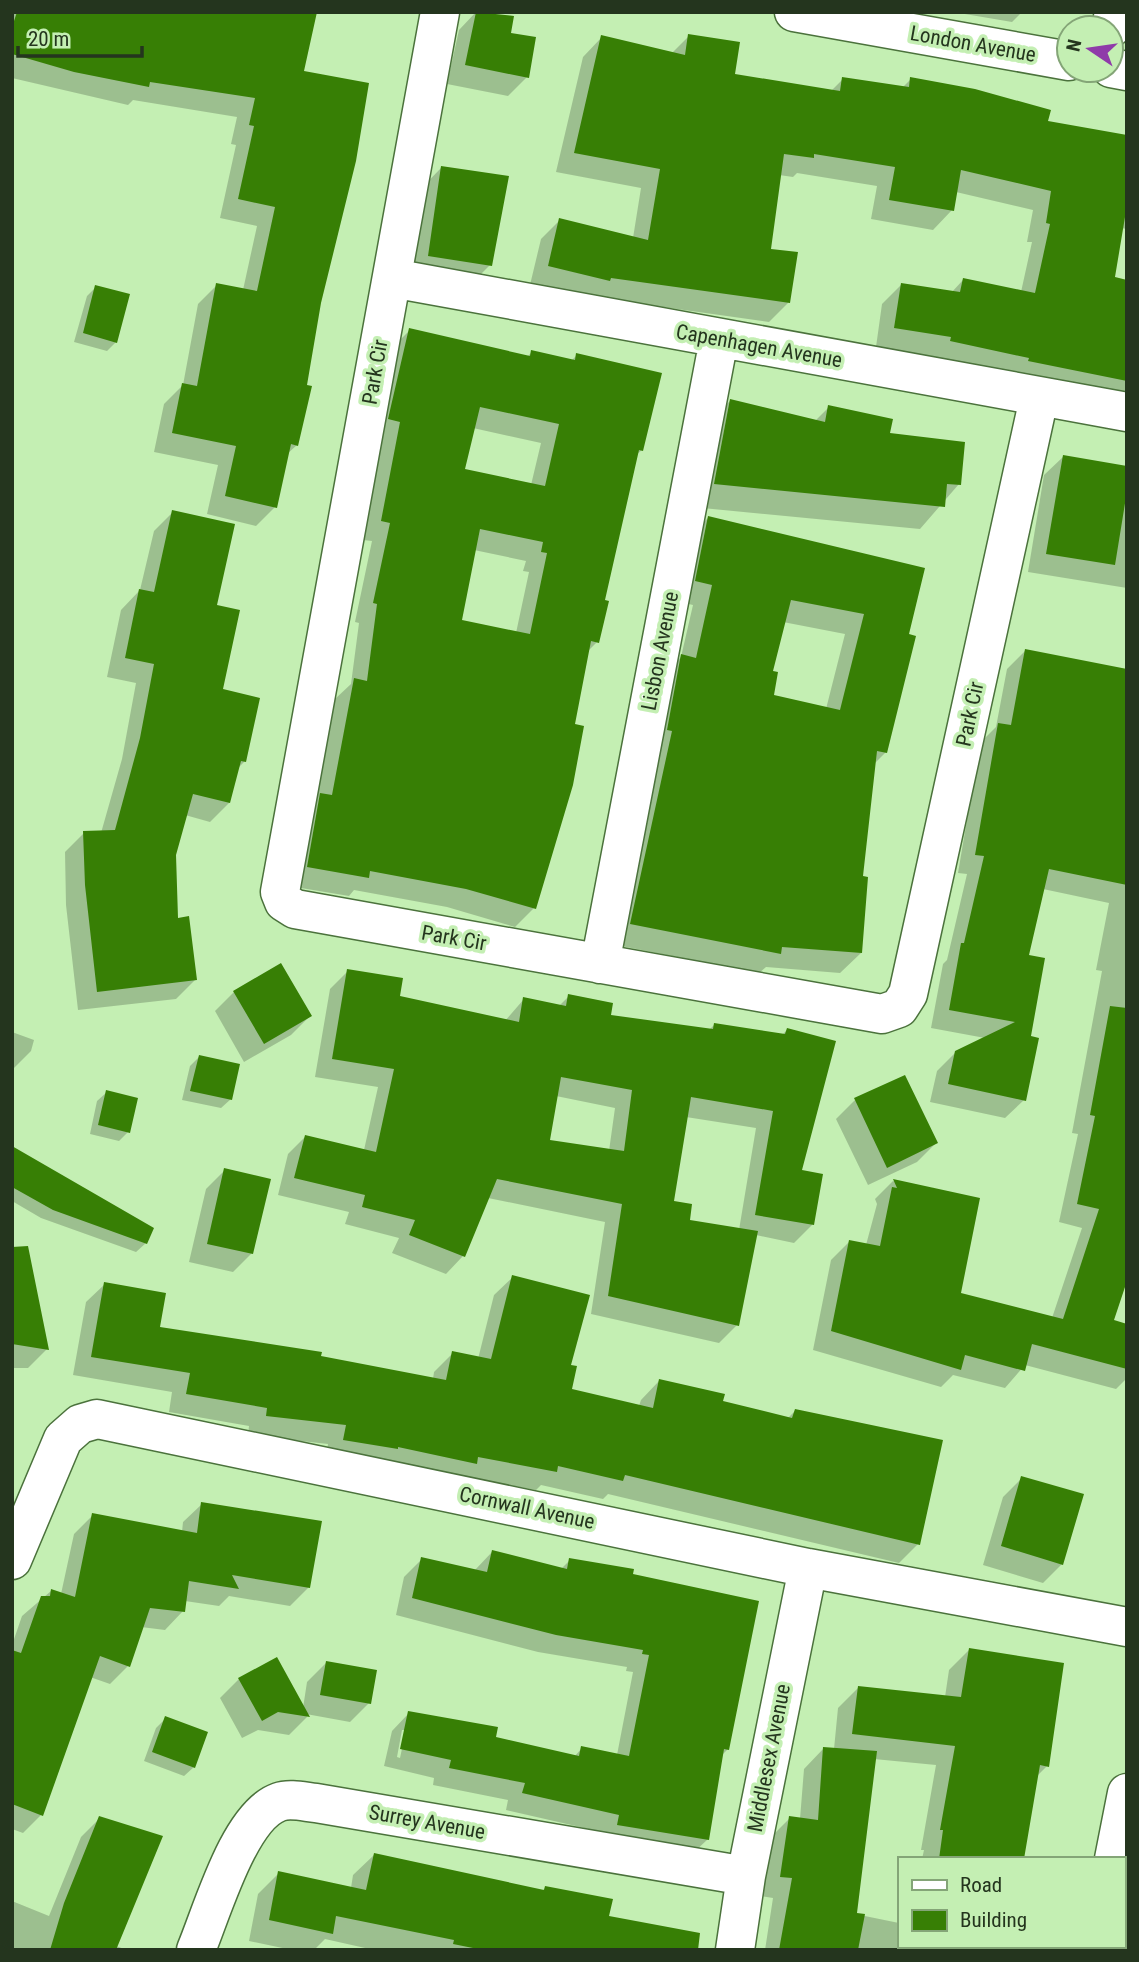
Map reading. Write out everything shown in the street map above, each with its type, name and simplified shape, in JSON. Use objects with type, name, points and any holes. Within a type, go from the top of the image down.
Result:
[{"type":"street","name":"Park Cir","points":[[440,12],[280,892],[284,902],[295,909],[882,1014],[900,1007],[908,994],[1039,398]]},
{"type":"street","name":"London Avenue","points":[[794,12],[1055,59]]},
{"type":"street","name":"Capenhagen Avenue","points":[[392,278],[1127,412]]},
{"type":"street","name":"Lisbon Avenue","points":[[600,964],[719,339]]},
{"type":"street","name":"Cornwall Avenue","points":[[12,1560],[63,1439],[80,1424],[97,1419],[808,1568],[1127,1627]]},
{"type":"street","name":"Middlesex Avenue","points":[[735,1950],[746,1876],[808,1568]]},
{"type":"street","points":[[1114,1857],[1127,1793]]},
{"type":"street","name":"Surrey Avenue","points":[[196,1950],[250,1826],[262,1811],[280,1801],[316,1803],[746,1876]]},
{"type":"building","points":[[17,12],[317,12],[304,71],[369,83],[356,161],[321,303],[307,385],[312,386],[298,446],[291,444],[277,508],[225,496],[236,446],[172,433],[182,383],[197,386],[216,283],[257,291],[275,207],[238,199],[254,126],[249,125],[255,98],[150,82],[149,87],[74,72],[12,54],[12,27]]},
{"type":"building","points":[[476,12],[514,16],[511,33],[536,37],[529,78],[465,65]]},
{"type":"building","points":[[688,34],[740,42],[735,74],[840,91],[842,77],[909,87],[910,77],[975,89],[1051,110],[1048,121],[1127,135],[1127,205],[1115,277],[1127,280],[1127,381],[1028,361],[1029,358],[950,341],[951,337],[894,328],[901,283],[960,292],[963,278],[1035,293],[1050,224],[1046,223],[1051,191],[961,170],[954,211],[889,200],[895,167],[814,154],[814,158],[784,154],[771,249],[798,252],[790,303],[611,278],[610,281],[548,266],[559,218],[648,240],[660,169],[574,153],[601,35],[685,55]]},
{"type":"building","points":[[441,166],[509,176],[492,266],[428,256]]},
{"type":"building","points":[[95,285],[130,294],[117,343],[83,333]]},
{"type":"building","points":[[409,328],[530,356],[531,350],[575,360],[576,353],[662,373],[643,451],[639,450],[605,600],[609,601],[599,643],[591,641],[575,724],[584,726],[573,785],[536,909],[466,889],[370,871],[369,878],[307,867],[320,793],[332,795],[354,678],[367,681],[377,604],[373,603],[390,523],[381,521],[400,422],[388,419]],"holes":[[[480,407],[559,424],[545,486],[465,469]],[[480,529],[543,542],[541,552],[547,553],[530,634],[462,620]]]},
{"type":"building","points":[[730,399],[825,422],[828,405],[893,419],[890,433],[965,442],[961,485],[947,484],[945,507],[714,484]]},
{"type":"building","points":[[1063,455],[1127,466],[1127,491],[1115,565],[1046,554]]},
{"type":"building","points":[[172,510],[235,524],[217,605],[240,610],[223,689],[260,698],[246,762],[241,761],[230,803],[193,794],[176,855],[178,918],[189,916],[197,980],[97,992],[85,885],[83,831],[115,830],[140,738],[154,664],[125,658],[139,589],[154,592]]},
{"type":"building","points":[[708,516],[925,568],[909,634],[916,636],[887,753],[877,751],[863,876],[868,877],[862,953],[782,947],[781,954],[630,924],[672,731],[667,730],[681,654],[696,658],[712,585],[695,581]],"holes":[[[791,600],[864,614],[840,710],[774,695],[778,672],[773,671]]]},
{"type":"building","points":[[1025,649],[1127,669],[1127,885],[1049,869],[1029,955],[1045,958],[1031,1036],[1039,1038],[1026,1101],[948,1084],[955,1051],[1015,1022],[949,1010],[961,943],[964,943],[984,856],[975,855],[998,723],[1011,725]]},
{"type":"building","points":[[281,963],[312,1016],[264,1044],[233,991]]},
{"type":"building","points":[[347,969],[403,978],[400,996],[519,1022],[523,997],[566,1006],[568,994],[613,1003],[611,1015],[713,1029],[714,1023],[785,1034],[787,1028],[836,1041],[802,1170],[823,1174],[814,1225],[755,1215],[773,1111],[691,1097],[674,1201],[692,1204],[690,1220],[758,1231],[739,1326],[608,1296],[622,1204],[497,1179],[465,1257],[409,1235],[415,1220],[362,1207],[365,1195],[294,1178],[305,1135],[376,1152],[394,1069],[332,1059]],"holes":[[[561,1077],[632,1090],[624,1151],[550,1140]]]},
{"type":"building","points":[[1110,1006],[1127,1008],[1127,1281],[1114,1320],[1127,1324],[1127,1369],[1032,1344],[1025,1371],[965,1355],[961,1370],[831,1331],[849,1240],[880,1246],[892,1187],[897,1188],[893,1179],[980,1198],[961,1293],[1063,1319],[1099,1209],[1077,1204],[1095,1116],[1090,1115]]},
{"type":"building","points":[[199,1055],[240,1064],[232,1100],[190,1091]]},
{"type":"building","points":[[905,1075],[938,1143],[887,1168],[854,1098]]},
{"type":"building","points":[[106,1090],[138,1098],[130,1133],[98,1125]]},
{"type":"building","points":[[12,1146],[154,1228],[147,1244],[53,1210],[12,1187]]},
{"type":"building","points":[[224,1168],[271,1179],[253,1254],[207,1244]]},
{"type":"building","points":[[28,1246],[49,1350],[12,1344],[12,1247]]},
{"type":"building","points":[[512,1275],[590,1295],[571,1365],[577,1366],[572,1389],[653,1408],[659,1379],[725,1394],[723,1401],[792,1418],[795,1409],[943,1440],[920,1545],[625,1475],[623,1481],[558,1466],[557,1472],[478,1457],[477,1464],[398,1447],[343,1440],[346,1425],[266,1416],[267,1408],[186,1394],[190,1373],[91,1357],[104,1282],[166,1293],[160,1327],[322,1352],[321,1356],[446,1380],[452,1351],[491,1359]]},
{"type":"building","points":[[1021,1476],[1084,1494],[1063,1565],[1001,1546]]},
{"type":"building","points":[[201,1502],[322,1521],[310,1588],[232,1575],[239,1589],[189,1581],[185,1612],[150,1608],[130,1667],[100,1656],[43,1816],[12,1804],[12,1650],[21,1653],[41,1596],[50,1596],[51,1589],[75,1597],[92,1513],[197,1533]]},
{"type":"building","points":[[492,1550],[567,1569],[569,1558],[634,1569],[633,1574],[759,1601],[729,1750],[724,1749],[709,1840],[617,1825],[619,1815],[522,1793],[525,1783],[449,1768],[451,1760],[400,1749],[408,1711],[498,1727],[496,1737],[579,1756],[581,1746],[629,1756],[649,1655],[642,1654],[643,1650],[556,1635],[412,1598],[421,1557],[487,1572]]},
{"type":"building","points":[[969,1648],[1064,1663],[1049,1767],[1040,1765],[1024,1857],[939,1857],[943,1830],[940,1830],[955,1746],[852,1734],[858,1686],[961,1697]]},
{"type":"building","points":[[277,1657],[310,1717],[278,1712],[262,1721],[238,1678]]},
{"type":"building","points":[[326,1661],[377,1670],[371,1704],[320,1695]]},
{"type":"building","points":[[165,1716],[208,1732],[195,1768],[152,1752]]},
{"type":"building","points":[[823,1747],[877,1751],[857,1913],[865,1914],[858,1950],[779,1950],[792,1878],[780,1877],[789,1816],[818,1820]]},
{"type":"building","points":[[99,1816],[163,1836],[116,1950],[50,1950],[64,1903]]},
{"type":"building","points":[[374,1853],[544,1890],[545,1886],[613,1899],[609,1916],[700,1933],[698,1950],[483,1950],[453,1944],[454,1940],[336,1916],[333,1934],[269,1920],[278,1871],[366,1890]]}]
